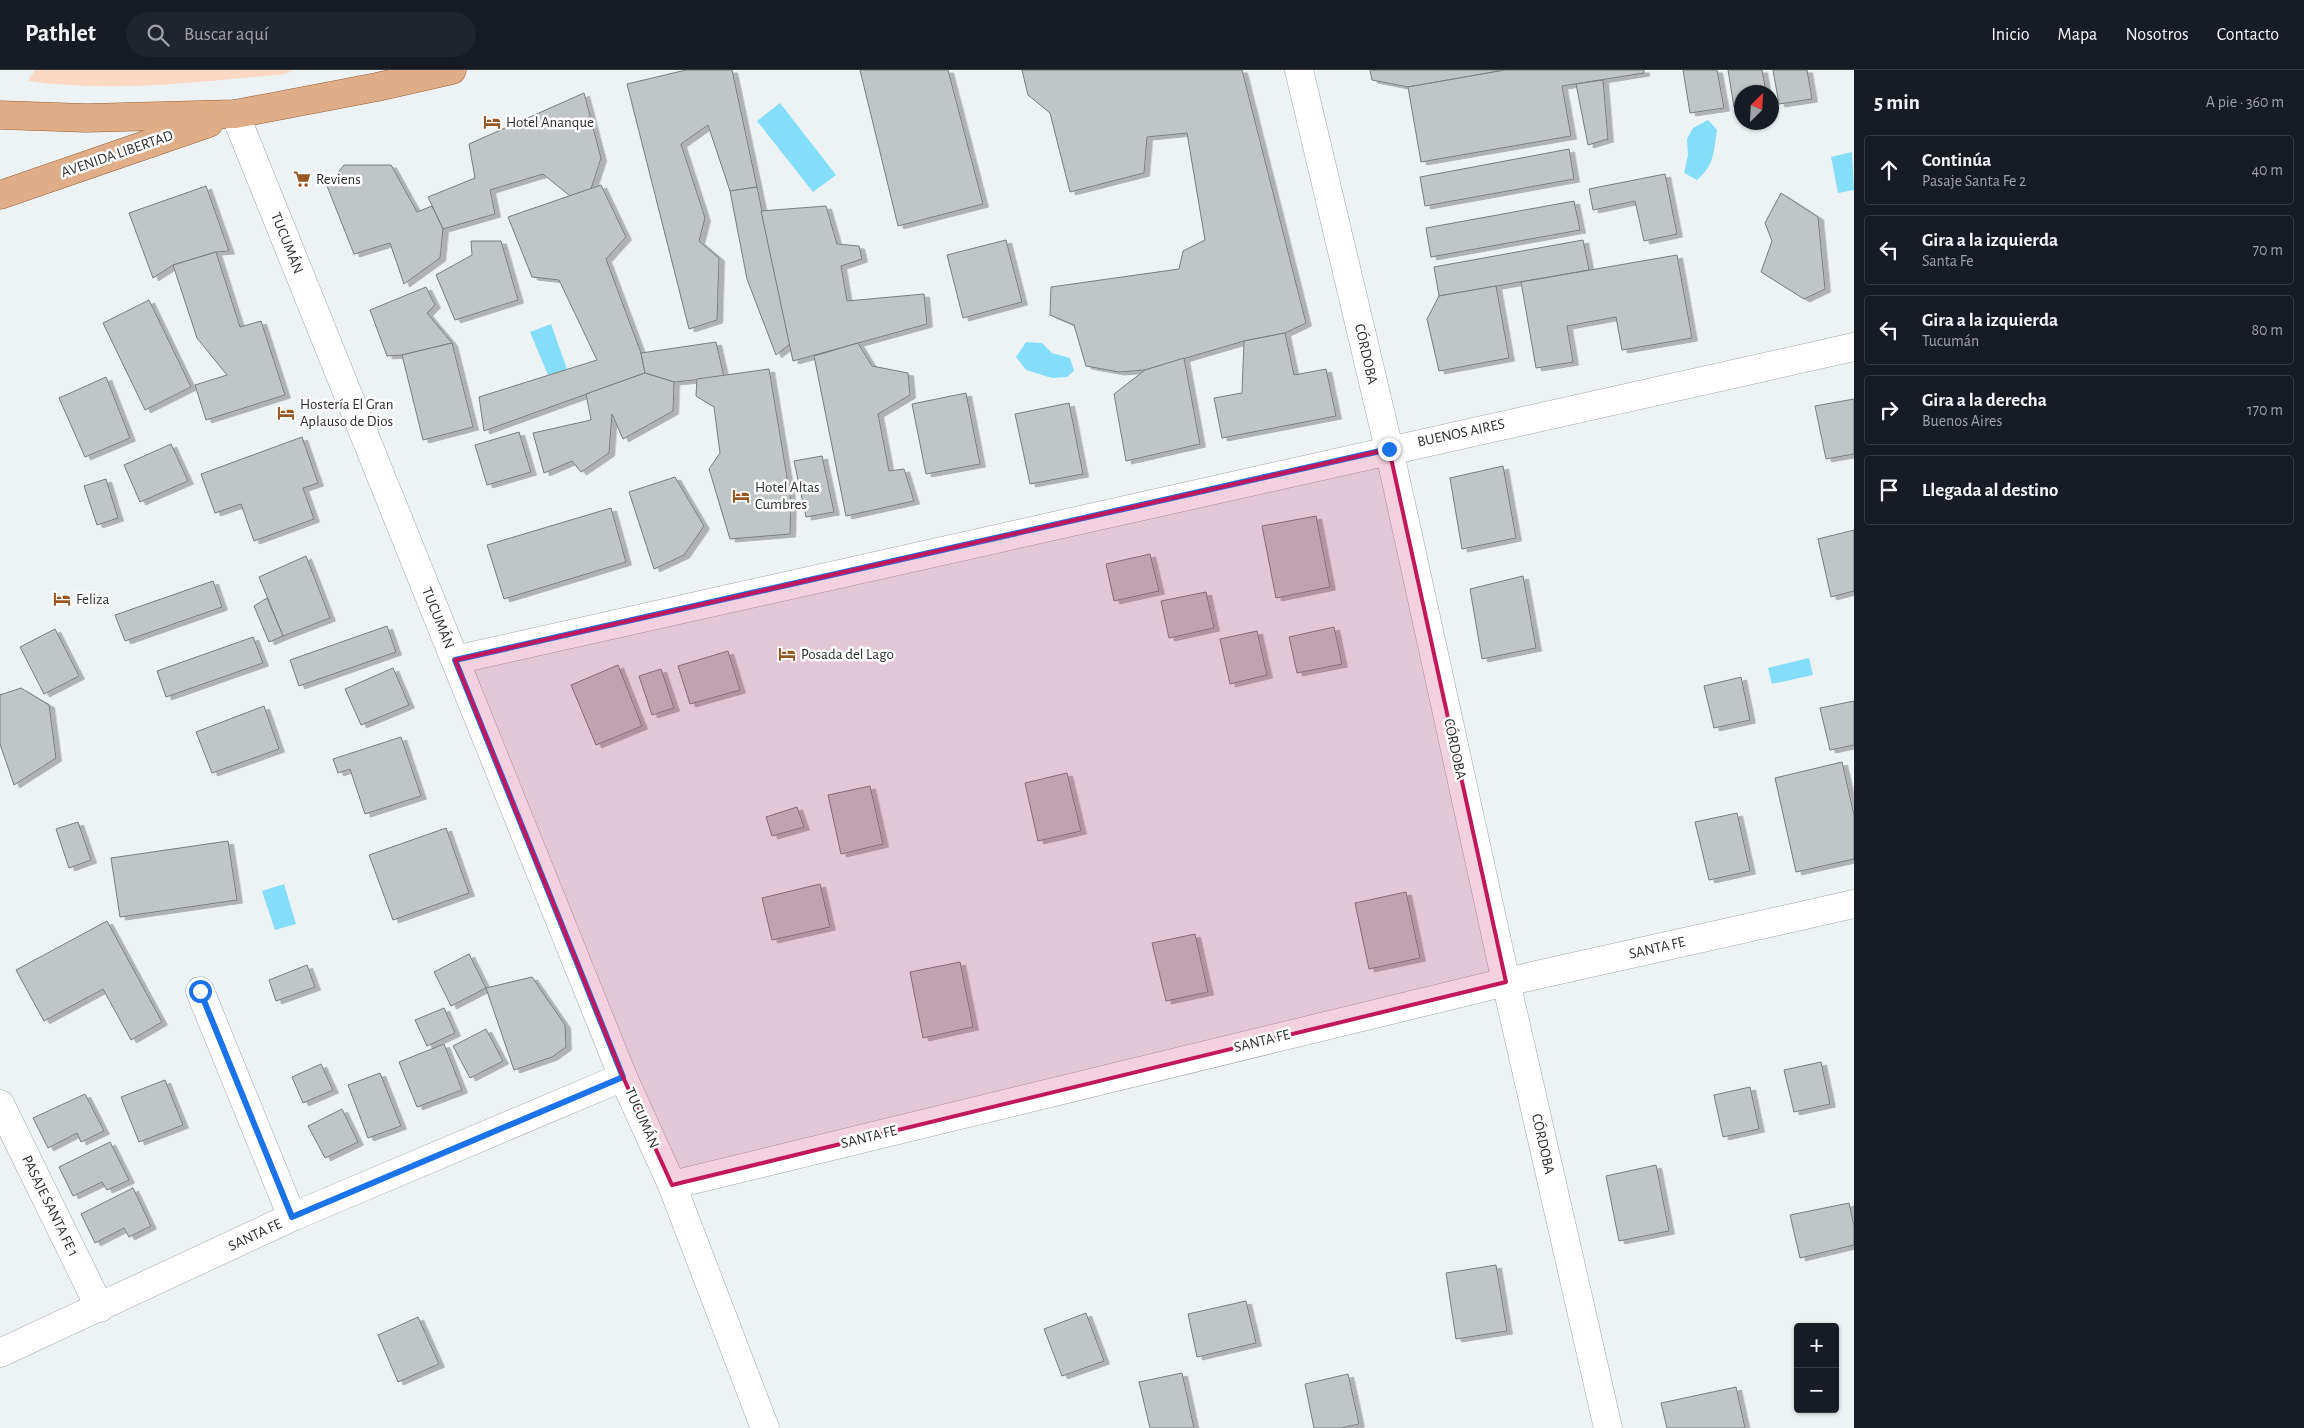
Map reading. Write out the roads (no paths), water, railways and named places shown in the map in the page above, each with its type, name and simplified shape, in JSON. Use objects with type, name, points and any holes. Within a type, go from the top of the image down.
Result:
[{"type":"main road","points":[[0,115],[86,118],[235,114],[377,88],[452,70]]},
{"type":"main road","name":"AVENIDA LIBERTAD","points":[[0,195],[235,114]]},
{"type":"street","name":"CÓRDOBA","points":[[1299,70],[1389,449],[1506,982],[1608,1428]]},
{"type":"street","name":"TUCUMÁN","points":[[235,114],[623,1077],[672,1185],[765,1428]]},
{"type":"street","name":"BUENOS AIRES","points":[[455,660],[1854,346]]},
{"type":"street","name":"SANTA FE","points":[[672,1185],[1506,982],[1854,904]]},
{"type":"street","points":[[200,991],[292,1217]]},
{"type":"street","name":"SANTA FE","points":[[0,1353],[292,1217],[623,1077]]},
{"type":"street","name":"PASAJE SANTA FE 1","points":[[0,1104],[100,1308]]},
{"type":"water","points":[[780,103],[836,175],[813,192],[757,121]]},
{"type":"water","points":[[1708,120],[1717,130],[1714,151],[1710,164],[1703,175],[1697,180],[1684,173],[1688,155],[1687,139],[1693,128]]},
{"type":"water","points":[[1852,152],[1854,190],[1838,193],[1831,157]]},
{"type":"water","points":[[551,324],[567,369],[548,375],[530,332]]},
{"type":"water","points":[[1026,342],[1042,343],[1052,353],[1070,358],[1074,371],[1067,377],[1052,378],[1026,370],[1016,357]]},
{"type":"water","points":[[1809,658],[1813,675],[1772,684],[1768,668]]},
{"type":"water","points":[[284,884],[296,924],[275,930],[262,891]]},
{"type":"place","name":"Hotel Ananque","points":[[492,122]]},
{"type":"place","name":"Reviens","points":[[302,179]]},
{"type":"place","name":"Hostería El Gran Aplauso de Dios","points":[[286,413]]},
{"type":"place","name":"Hotel Altas Cumbres","points":[[741,496]]},
{"type":"place","name":"Feliza","points":[[62,599]]},
{"type":"place","name":"Posada del Lago","points":[[787,654]]}]
